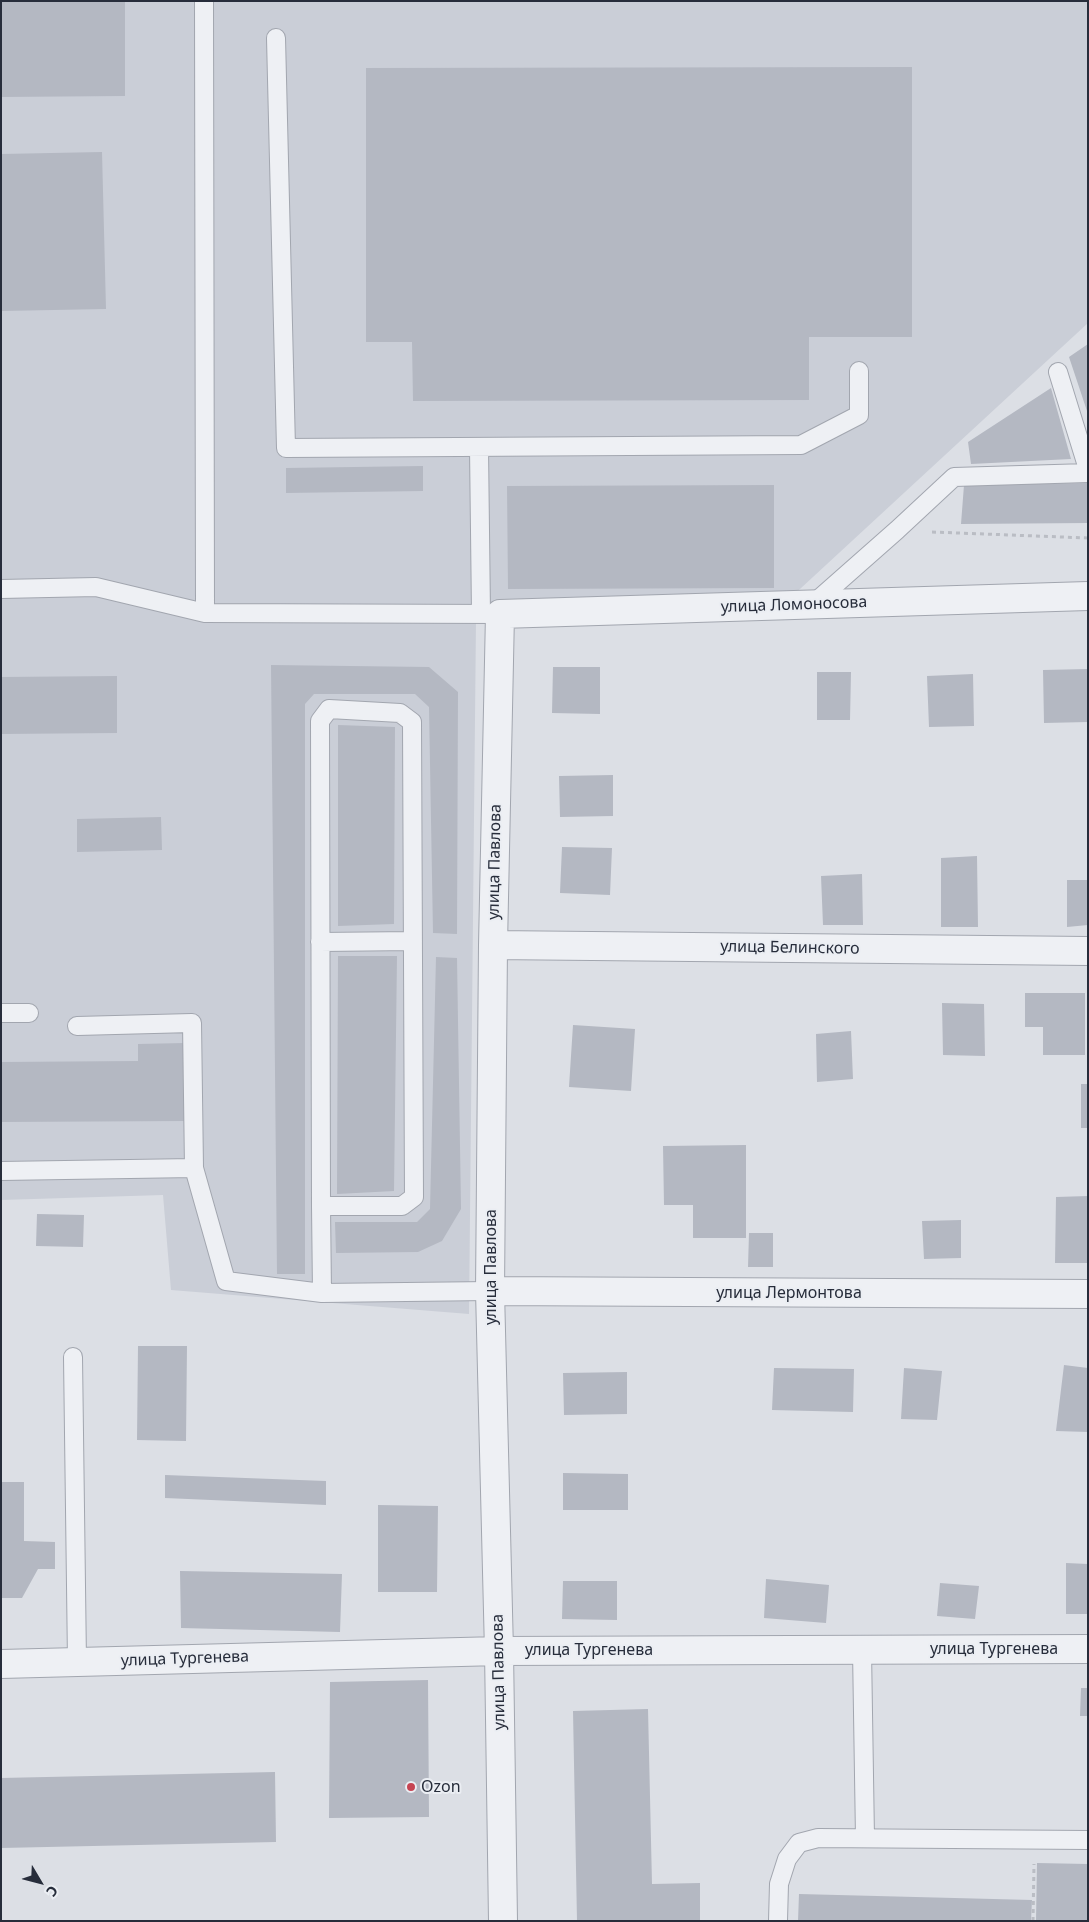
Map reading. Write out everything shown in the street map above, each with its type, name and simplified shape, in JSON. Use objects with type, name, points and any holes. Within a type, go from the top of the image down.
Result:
[{"type":"street","name":"улица Ломоносова","points":[[491,614],[1088,596]]},
{"type":"street","name":"улица Павлова","points":[[491,614],[493,945],[490,1291],[499,1651],[503,1921]]},
{"type":"street","name":"улица Белинского","points":[[493,945],[1088,951]]},
{"type":"street","name":"улица Лермонтова","points":[[490,1291],[1088,1294]]},
{"type":"street","name":"улица Тургенева","points":[[1,1664],[499,1651],[1088,1648]]},
{"type":"lane","points":[[204,1],[204,613]]},
{"type":"lane","points":[[276,38],[286,448],[801,446],[859,415],[859,370]]},
{"type":"lane","points":[[1058,372],[1088,469]]},
{"type":"lane","points":[[1,589],[96,587],[204,613],[491,614],[479,448]]},
{"type":"lane","points":[[812,605],[954,477],[1088,473]]},
{"type":"lane","points":[[321,1206],[402,1206],[414,1197],[412,722],[400,713],[329,709],[320,720],[320,942],[321,1206],[322,1294]]},
{"type":"lane","points":[[320,942],[413,941]]},
{"type":"lane","points":[[1,1013],[29,1013]]},
{"type":"lane","points":[[77,1026],[192,1024],[194,1168],[226,1281],[322,1294],[490,1291]]},
{"type":"lane","points":[[1,1171],[194,1168]]},
{"type":"lane","points":[[73,1357],[77,1662]]},
{"type":"lane","points":[[862,1650],[865,1838]]},
{"type":"lane","points":[[778,1921],[779,1884],[787,1859],[798,1843],[818,1838],[1088,1840]]},
{"type":"path","points":[[896,530],[1088,538]]},
{"type":"path","points":[[1033,1921],[1035,1839]]},
{"type":"shaded area","points":[[1,1],[1088,1],[1088,323],[774,613],[476,620],[469,1314],[171,1290],[163,1195],[1,1200]]},
{"type":"building","points":[[1,1],[125,1],[125,96],[1,97]]},
{"type":"building","points":[[912,67],[912,337],[809,337],[809,400],[413,401],[412,342],[366,342],[366,68]]},
{"type":"building","points":[[102,152],[106,309],[1,311],[1,154]]},
{"type":"building","points":[[1088,344],[1088,411],[1087,411],[1069,357]]},
{"type":"building","points":[[1051,388],[1071,459],[971,464],[968,442]]},
{"type":"building","points":[[423,466],[423,491],[286,493],[286,468]]},
{"type":"building","points":[[1088,483],[1088,523],[961,524],[964,485]]},
{"type":"building","points":[[774,485],[774,588],[508,589],[507,486]]},
{"type":"building","points":[[271,665],[429,667],[458,692],[457,934],[433,933],[429,707],[415,694],[314,694],[305,704],[305,1274],[277,1274]]},
{"type":"building","points":[[553,667],[600,667],[600,714],[552,713]]},
{"type":"building","points":[[1088,669],[1088,722],[1044,723],[1043,670]]},
{"type":"building","points":[[817,672],[851,672],[850,720],[817,720]]},
{"type":"building","points":[[973,674],[974,726],[929,727],[927,676]]},
{"type":"building","points":[[117,676],[117,733],[1,734],[1,677]]},
{"type":"building","points":[[338,725],[395,727],[394,924],[338,926]]},
{"type":"building","points":[[613,775],[613,816],[560,817],[559,776]]},
{"type":"building","points":[[161,817],[162,850],[77,852],[77,819]]},
{"type":"building","points":[[562,847],[612,848],[610,895],[560,893]]},
{"type":"building","points":[[977,856],[978,927],[941,927],[941,858]]},
{"type":"building","points":[[862,874],[863,925],[823,925],[821,876]]},
{"type":"building","points":[[1067,880],[1088,880],[1088,925],[1067,927]]},
{"type":"building","points":[[338,956],[397,956],[394,1191],[337,1194]]},
{"type":"building","points":[[436,957],[457,958],[461,1209],[442,1241],[418,1252],[336,1253],[335,1222],[417,1222],[430,1209]]},
{"type":"building","points":[[1025,993],[1085,993],[1085,1055],[1043,1055],[1043,1027],[1025,1027]]},
{"type":"building","points":[[942,1003],[984,1004],[985,1056],[943,1055]]},
{"type":"building","points":[[573,1025],[635,1029],[631,1091],[569,1087]]},
{"type":"building","points":[[851,1031],[853,1079],[817,1082],[816,1034]]},
{"type":"building","points":[[185,1043],[186,1121],[1,1122],[1,1062],[138,1061],[138,1044]]},
{"type":"building","points":[[1081,1084],[1088,1084],[1088,1128],[1081,1128]]},
{"type":"building","points":[[746,1145],[746,1238],[693,1238],[693,1205],[664,1205],[663,1146]]},
{"type":"building","points":[[1088,1196],[1088,1263],[1055,1263],[1056,1197]]},
{"type":"building","points":[[37,1214],[84,1215],[83,1247],[36,1246]]},
{"type":"building","points":[[961,1220],[961,1258],[924,1259],[922,1221]]},
{"type":"building","points":[[749,1233],[773,1233],[773,1267],[748,1267]]},
{"type":"building","points":[[138,1346],[187,1346],[186,1441],[137,1440]]},
{"type":"building","points":[[1064,1365],[1088,1368],[1088,1432],[1056,1431]]},
{"type":"building","points":[[774,1368],[854,1369],[853,1412],[772,1410]]},
{"type":"building","points":[[904,1368],[942,1371],[937,1420],[901,1419]]},
{"type":"building","points":[[627,1372],[627,1414],[564,1415],[563,1373]]},
{"type":"building","points":[[563,1473],[628,1474],[628,1510],[563,1510]]},
{"type":"building","points":[[165,1475],[326,1481],[326,1505],[165,1498]]},
{"type":"building","points":[[1,1482],[24,1482],[24,1541],[55,1542],[55,1569],[38,1569],[22,1598],[1,1598]]},
{"type":"building","points":[[378,1505],[438,1506],[437,1592],[378,1592]]},
{"type":"building","points":[[1066,1563],[1088,1564],[1088,1614],[1066,1614]]},
{"type":"building","points":[[180,1571],[342,1574],[340,1632],[181,1628]]},
{"type":"building","points":[[766,1579],[829,1585],[826,1623],[764,1618]]},
{"type":"building","points":[[563,1581],[617,1581],[617,1620],[562,1619]]},
{"type":"building","points":[[940,1583],[979,1586],[975,1619],[937,1616]]},
{"type":"building","points":[[428,1680],[429,1817],[329,1818],[330,1682]]},
{"type":"building","points":[[1081,1688],[1088,1688],[1088,1716],[1080,1716]]},
{"type":"building","points":[[648,1709],[652,1884],[700,1883],[700,1921],[577,1921],[573,1711]]},
{"type":"building","points":[[275,1772],[276,1842],[1,1848],[1,1778]]},
{"type":"building","points":[[1037,1863],[1088,1864],[1088,1921],[1036,1921]]},
{"type":"building","points":[[799,1894],[1032,1900],[1031,1921],[798,1921]]},
{"type":"place","name":"Ozon","points":[[411,1787]]}]
